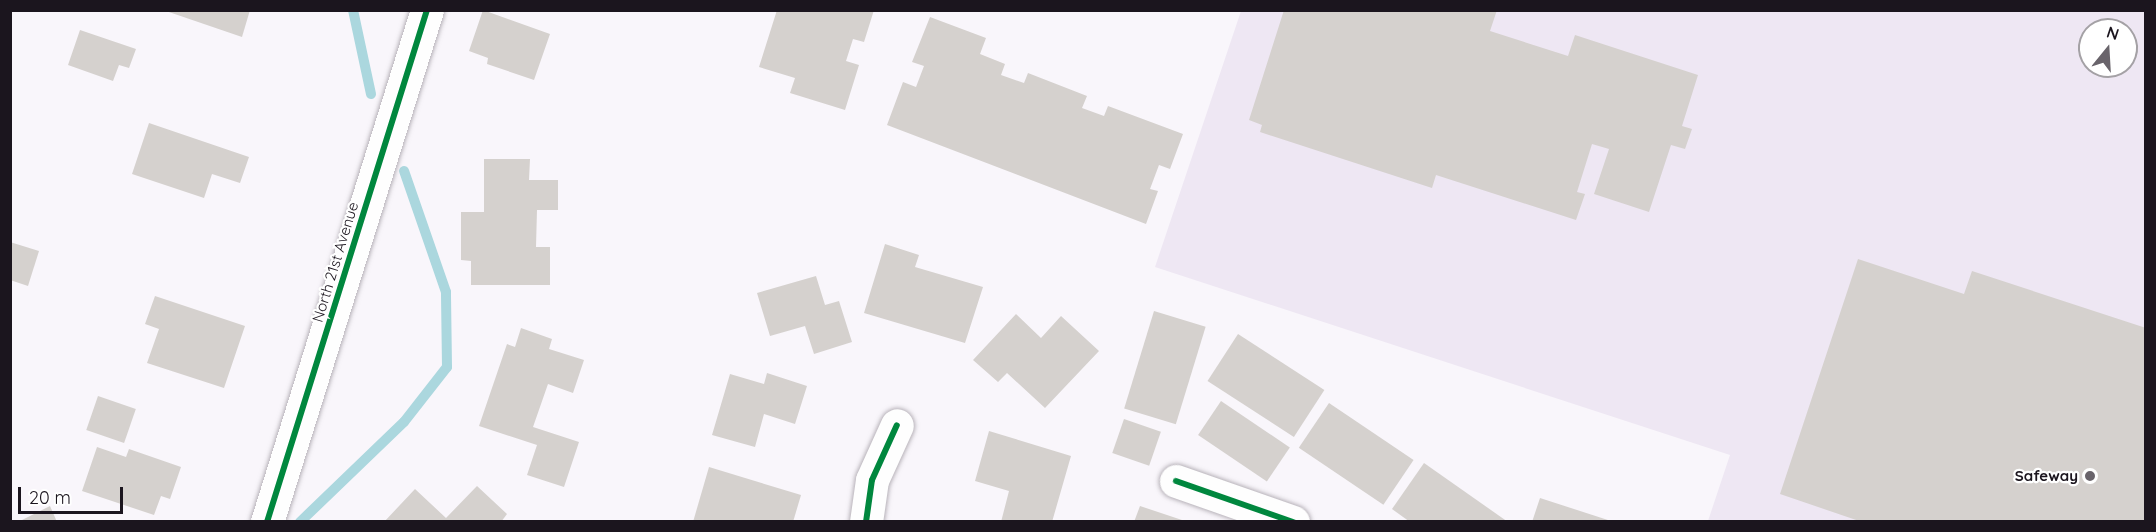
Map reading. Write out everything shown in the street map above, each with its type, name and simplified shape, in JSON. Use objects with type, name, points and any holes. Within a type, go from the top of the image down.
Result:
[{"type":"street","name":"North 21st Avenue","points":[[267,522],[427,10]]},
{"type":"street","points":[[866,522],[872,480],[897,425]]},
{"type":"street","points":[[1176,481],[1293,522]]},
{"type":"shaded area","points":[[1241,11],[2145,11],[2145,521],[1708,521],[1730,455],[1155,267]]},
{"type":"building","points":[[163,10],[250,10],[242,37]]},
{"type":"building","points":[[483,10],[550,34],[534,80],[487,64],[488,58],[469,51]]},
{"type":"building","points":[[777,10],[874,10],[864,42],[853,39],[846,61],[859,65],[845,110],[790,93],[795,78],[759,67]]},
{"type":"building","points":[[1284,10],[1497,10],[1490,31],[1568,56],[1575,35],[1698,75],[1682,126],[1692,129],[1685,149],[1671,145],[1649,212],[1594,194],[1609,149],[1592,144],[1577,192],[1585,194],[1576,220],[1436,175],[1432,188],[1260,132],[1262,125],[1249,120]]},
{"type":"building","points":[[930,17],[986,38],[980,54],[1005,64],[1001,75],[1024,83],[1028,73],[1087,96],[1082,108],[1104,116],[1108,106],[1183,134],[1170,169],[1159,165],[1150,189],[1158,191],[1146,224],[887,125],[903,82],[916,87],[924,66],[912,62]]},
{"type":"building","points":[[80,30],[136,49],[129,68],[119,65],[113,81],[68,65]]},
{"type":"building","points":[[149,123],[249,157],[240,183],[212,174],[204,198],[132,174]]},
{"type":"building","points":[[484,159],[530,159],[529,180],[558,180],[558,210],[537,210],[536,247],[550,247],[550,285],[471,285],[471,261],[461,260],[461,212],[484,212]]},
{"type":"building","points":[[10,242],[39,251],[28,286],[10,280]]},
{"type":"building","points":[[885,244],[919,255],[915,267],[983,287],[965,343],[864,313]]},
{"type":"building","points":[[1858,259],[1964,294],[1972,271],[2146,328],[2146,522],[1862,522],[1780,494]]},
{"type":"building","points":[[816,276],[825,305],[839,301],[852,342],[814,354],[805,326],[770,336],[757,293]]},
{"type":"building","points":[[155,296],[245,326],[224,388],[147,363],[159,329],[145,324]]},
{"type":"building","points":[[1154,311],[1206,327],[1176,424],[1124,409]]},
{"type":"building","points":[[1016,314],[1041,338],[1061,316],[1099,351],[1045,408],[1007,373],[998,382],[973,360]]},
{"type":"building","points":[[521,328],[552,339],[549,349],[584,360],[573,393],[548,384],[533,427],[579,442],[564,487],[527,475],[537,445],[479,426],[507,344],[515,347]]},
{"type":"building","points":[[1238,334],[1324,390],[1294,437],[1208,381]]},
{"type":"building","points":[[767,373],[807,386],[795,424],[764,414],[755,447],[712,435],[730,374],[764,384]]},
{"type":"building","points":[[98,396],[136,409],[124,443],[86,430]]},
{"type":"building","points":[[1221,401],[1290,447],[1267,481],[1198,435]]},
{"type":"building","points":[[1329,403],[1414,460],[1383,505],[1299,448]]},
{"type":"building","points":[[1124,419],[1161,432],[1149,466],[1112,453]]},
{"type":"building","points":[[989,431],[1071,456],[1052,522],[1001,522],[1009,491],[975,481]]},
{"type":"building","points":[[97,447],[126,457],[129,449],[181,467],[170,499],[161,496],[154,515],[82,491]]},
{"type":"building","points":[[1424,463],[1508,522],[1410,522],[1392,509]]},
{"type":"building","points":[[709,467],[801,495],[793,522],[693,522]]},
{"type":"building","points":[[477,486],[507,514],[501,522],[384,522],[415,489],[446,518]]},
{"type":"building","points":[[1540,498],[1611,521],[1611,522],[1532,522]]},
{"type":"building","points":[[50,506],[57,522],[18,522]]},
{"type":"building","points":[[1140,506],[1185,521],[1134,522]]},
{"type":"waterway","points":[[353,10],[371,94]]},
{"type":"waterway","points":[[300,522],[404,422],[447,367],[446,292],[404,171]]},
{"type":"cycle path","points":[[267,522],[427,10]]},
{"type":"cycle path","points":[[866,522],[872,480],[897,425]]},
{"type":"cycle path","points":[[1176,481],[1293,522]]},
{"type":"place","name":"Safeway","points":[[2090,476]]}]
